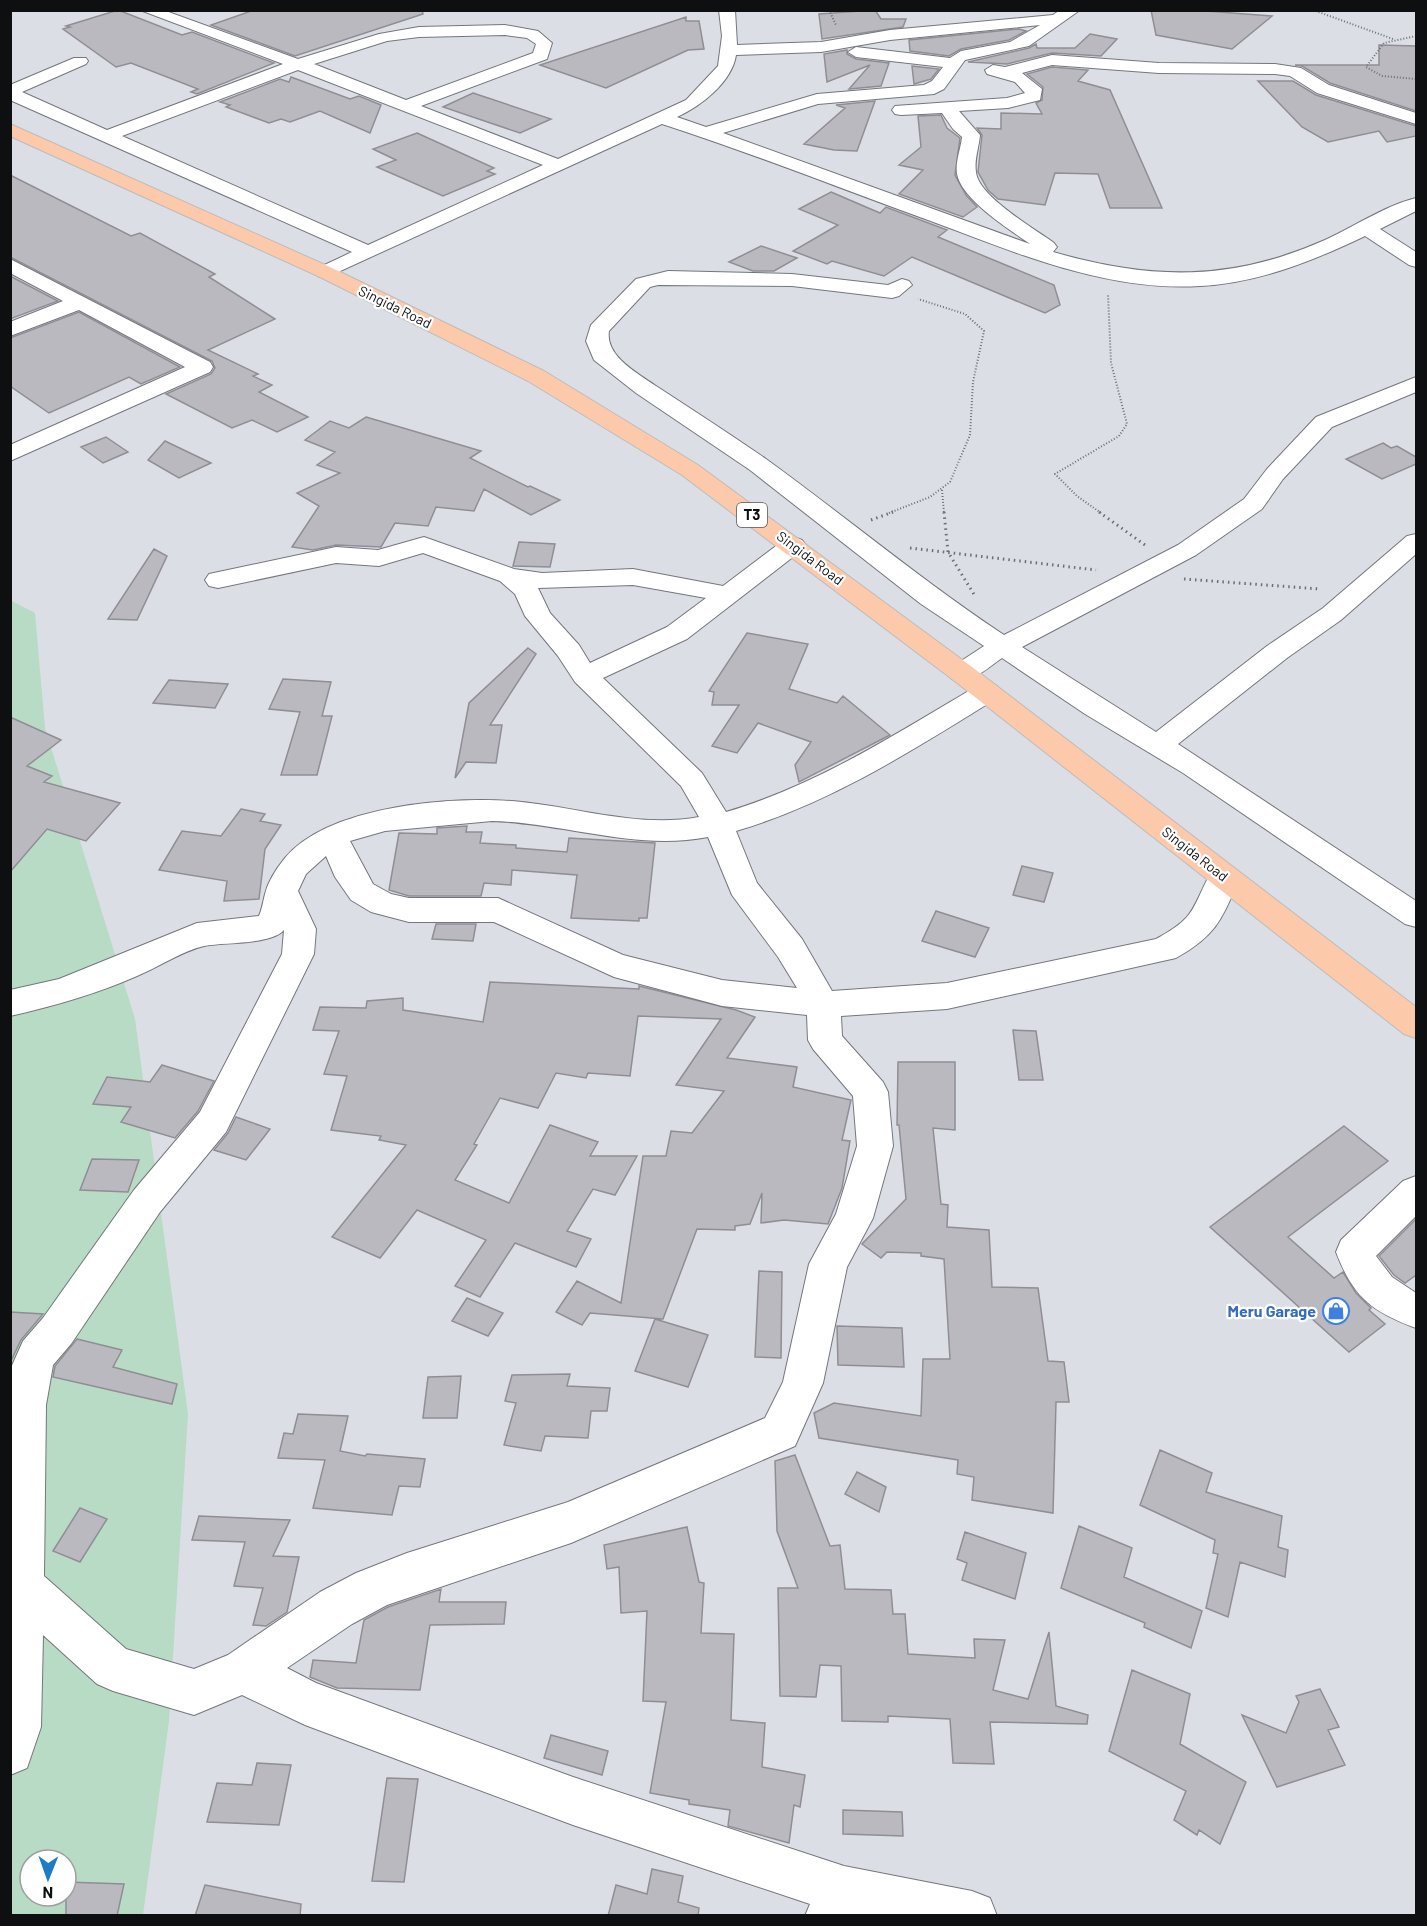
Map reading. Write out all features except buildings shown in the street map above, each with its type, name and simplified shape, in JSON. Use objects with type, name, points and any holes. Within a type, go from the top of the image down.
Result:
[{"type":"highway","name":"Singida Road","points":[[10,129],[325,272],[536,376],[690,470],[987,692],[1416,1025]]},
{"type":"street","points":[[147,10],[298,64],[558,165]]},
{"type":"street","points":[[325,272],[692,104],[726,68],[730,36],[728,10]]},
{"type":"street","points":[[728,50],[821,47],[890,35],[1055,18],[1073,10]]},
{"type":"street","points":[[707,132],[817,99],[928,90],[938,85],[951,65],[963,56],[1022,44],[1042,32],[1055,18]]},
{"type":"street","points":[[107,136],[298,64],[369,41],[419,32],[513,31],[532,34],[544,43],[541,56],[533,60],[405,106]]},
{"type":"street","points":[[742,121],[1021,101],[1034,96],[1034,89],[1029,84],[1006,72],[821,47]]},
{"type":"street","points":[[1006,72],[1052,60],[1159,68],[1275,69],[1295,72],[1323,89],[1416,119]]},
{"type":"street","points":[[10,92],[80,61]]},
{"type":"street","points":[[10,92],[368,252]]},
{"type":"street","points":[[947,107],[958,125],[971,135],[971,154],[966,165],[970,184],[1065,263]]},
{"type":"street","points":[[661,118],[707,132],[1065,263],[1150,280],[1197,281],[1240,275],[1277,266],[1416,204]]},
{"type":"street","points":[[1365,228],[1416,261]]},
{"type":"street","points":[[10,265],[202,367],[10,454]]},
{"type":"street","points":[[897,288],[827,282],[668,277],[644,283],[599,330],[597,342],[602,355],[644,388],[758,465],[930,598],[1095,708],[1158,745],[1416,916]]},
{"type":"street","points":[[10,330],[80,302]]},
{"type":"street","points":[[962,673],[1002,645],[1078,609],[1138,574],[1168,561],[1253,504],[1275,474],[1324,422],[1416,384]]},
{"type":"street","points":[[1158,745],[1277,652],[1332,614],[1416,541]]},
{"type":"street","points":[[218,580],[336,555],[379,558],[424,545],[509,576],[542,580],[633,577],[726,594]]},
{"type":"street","points":[[585,676],[676,633],[793,545]]},
{"type":"street","points":[[16,1582],[112,1668],[194,1692],[244,1671],[336,1608],[372,1589],[406,1575],[571,1522],[780,1432],[803,1383],[828,1264],[854,1218],[875,1146],[870,1092],[825,1040],[823,1004],[790,948],[743,887],[718,824],[692,780],[585,676],[569,651],[538,616],[526,590],[509,576]]},
{"type":"street","points":[[10,1003],[64,991],[125,968],[197,935],[268,927],[275,920],[282,891],[291,869],[309,852],[332,836],[364,823],[443,812],[518,812],[659,831],[690,830],[718,824],[788,801],[832,783],[987,692]]},
{"type":"street","points":[[332,836],[351,877],[362,892],[382,904],[409,910],[498,910],[614,965],[722,993],[823,1004],[947,996],[1164,949],[1188,936],[1204,923],[1224,877]]},
{"type":"street","points":[[10,1751],[17,1727],[16,1582],[26,1474],[25,1406],[29,1374],[37,1354],[57,1331],[147,1201],[218,1113],[298,954],[300,929],[282,891]]},
{"type":"street","points":[[1416,1192],[1354,1252],[1361,1272],[1374,1286],[1398,1306],[1416,1311]]},
{"type":"street","points":[[244,1671],[305,1702],[562,1797],[837,1903],[972,1916]]},
{"type":"path","points":[[1313,10],[1393,39]]},
{"type":"path","points":[[1366,10],[1404,10]]},
{"type":"path","points":[[1416,36],[1393,39],[1378,48],[1366,69],[1378,75],[1416,79]]},
{"type":"path","points":[[1150,280],[1112,290],[1107,294],[1111,315],[1111,363],[1127,424],[1119,436],[1054,474],[1091,507],[1193,580]]},
{"type":"path","points":[[844,532],[942,490],[950,482],[970,435],[973,382],[984,331],[965,315],[897,288]]},
{"type":"path","points":[[942,490],[948,552],[1002,645]]},
{"type":"green space","points":[[10,600],[35,613],[45,728],[135,1019],[188,1414],[169,1721],[143,1915],[11,1915]]},
{"type":"place","name":"Meru Garage","points":[[1336,1311]]}]
